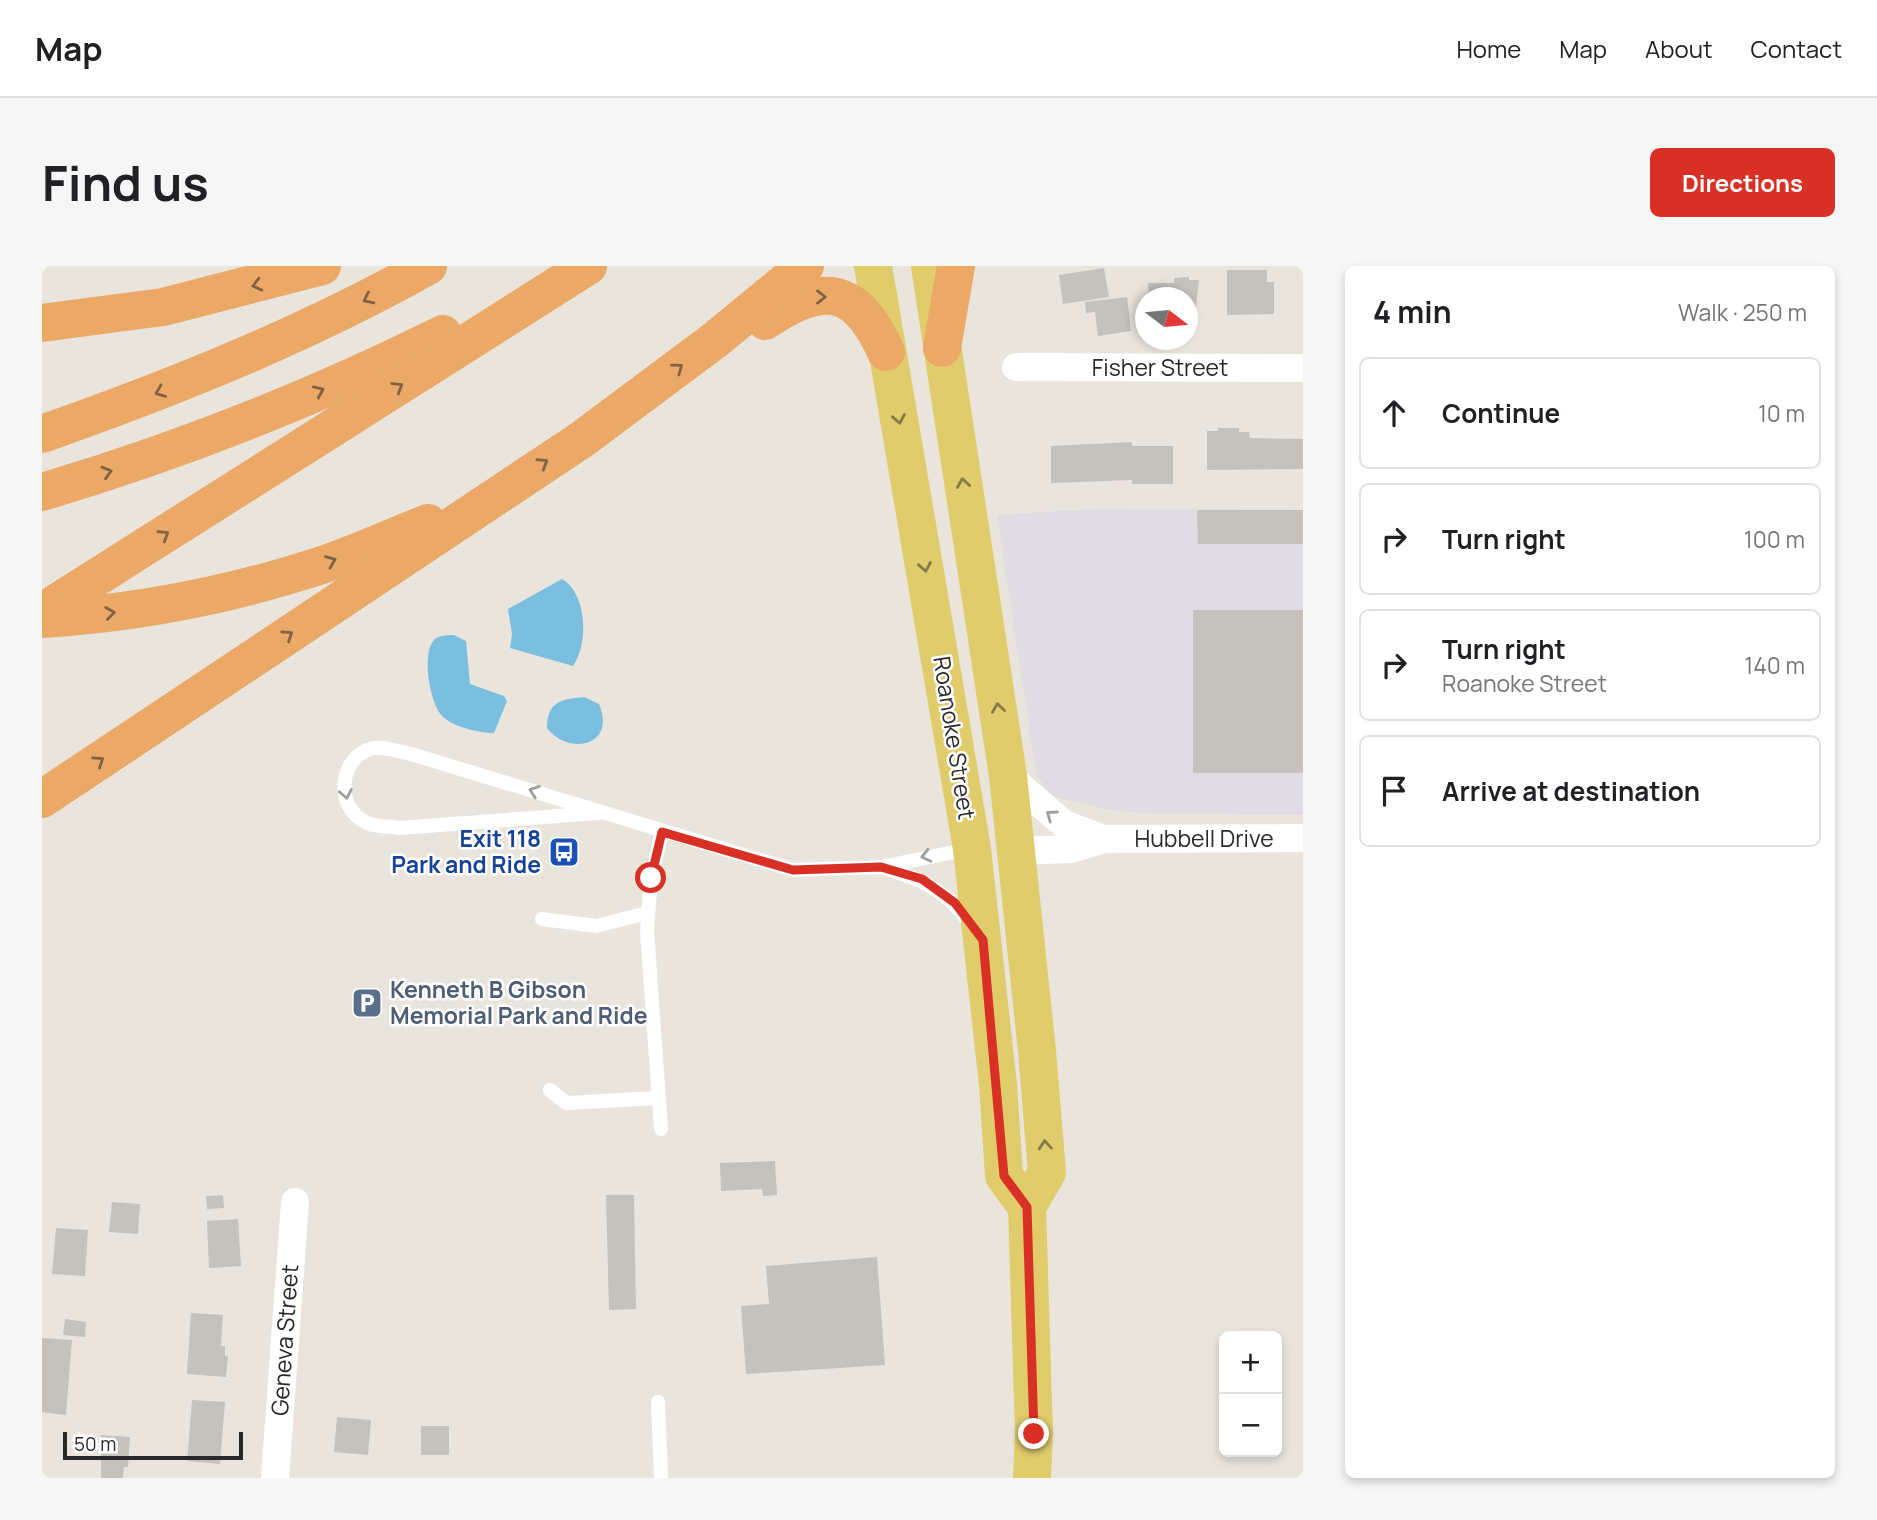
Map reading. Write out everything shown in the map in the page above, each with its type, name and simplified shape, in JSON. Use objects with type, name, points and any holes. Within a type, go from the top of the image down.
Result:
[{"type":"highway","points":[[43,323],[163,307],[322,266]]},
{"type":"highway","points":[[42,434],[146,397],[267,348],[428,266]]},
{"type":"highway","points":[[42,492],[114,471],[252,420],[411,350],[580,266]]},
{"type":"highway","points":[[42,612],[588,266]]},
{"type":"highway","points":[[42,799],[486,500],[580,440],[715,340],[805,266]]},
{"type":"highway","points":[[942,348],[956,266]]},
{"type":"highway","points":[[715,340],[743,333],[799,300],[828,296],[840,298],[860,310],[870,321],[886,352]]},
{"type":"highway","points":[[42,619],[162,605],[239,589],[321,565],[486,500]]},
{"type":"main road","name":"Roanoke Street","points":[[873,266],[972,849],[1004,1176],[1027,1207],[1047,1172],[1017,851],[930,266]]},
{"type":"main road","points":[[934,615],[950,638],[961,663],[987,821],[995,835],[1017,851]]},
{"type":"main road","points":[[972,849],[991,862],[1003,883],[1020,1021],[1037,1051]]},
{"type":"main road","points":[[1027,1207],[1034,1434],[1032,1478]]},
{"type":"street","name":"Fisher Street","points":[[1016,367],[1303,368]]},
{"type":"street","name":"Hubbell Drive","points":[[1007,776],[1064,824],[1104,839]]},
{"type":"street","name":"Hubbell Drive","points":[[1017,851],[1071,849],[1104,839],[1303,838]]},
{"type":"street","name":"Geneva Street","points":[[275,1478],[295,1202]]},
{"type":"lane","points":[[599,813],[399,828],[367,823],[352,811],[344,796],[344,779],[352,759],[374,747],[411,754],[793,870],[881,867],[972,849]]},
{"type":"lane","points":[[661,1129],[647,913],[651,878],[662,832]]},
{"type":"lane","points":[[881,867],[922,879],[955,903],[983,940]]},
{"type":"lane","points":[[542,919],[596,926],[647,913]]},
{"type":"lane","points":[[550,1090],[566,1103],[657,1098]]},
{"type":"lane","points":[[657,1402],[661,1478]]},
{"type":"shaded area","points":[[1096,509],[1303,510],[1303,815],[1139,813],[1111,810],[1052,796],[1046,791],[1036,772],[997,515]]},
{"type":"water","points":[[562,579],[577,595],[583,620],[582,645],[573,666],[510,648],[512,634],[508,609]]},
{"type":"water","points":[[454,635],[466,641],[470,684],[504,696],[507,701],[494,733],[474,731],[454,724],[443,717],[434,702],[428,667],[430,647],[438,637]]},
{"type":"water","points":[[584,697],[599,704],[603,719],[596,738],[577,744],[556,737],[547,728],[553,707],[562,701]]},
{"type":"building","points":[[1104,268],[1109,297],[1063,304],[1059,275]]},
{"type":"building","points":[[1227,270],[1267,270],[1267,282],[1274,282],[1274,314],[1227,315]]},
{"type":"building","points":[[1189,277],[1189,280],[1199,280],[1198,289],[1148,287],[1148,283],[1174,283],[1174,278]]},
{"type":"building","points":[[1127,297],[1131,331],[1098,336],[1095,312],[1086,313],[1085,302]]},
{"type":"building","points":[[1218,428],[1239,428],[1239,432],[1249,432],[1250,438],[1303,439],[1303,469],[1207,470],[1207,431],[1218,431]]},
{"type":"building","points":[[1132,442],[1132,446],[1173,446],[1173,484],[1132,484],[1132,480],[1051,483],[1051,446]]},
{"type":"building","points":[[1197,510],[1303,510],[1303,544],[1198,544]]},
{"type":"building","points":[[1193,610],[1303,610],[1303,773],[1193,773]]},
{"type":"building","points":[[775,1161],[777,1195],[763,1196],[762,1189],[721,1191],[720,1163]]},
{"type":"building","points":[[223,1195],[224,1208],[207,1209],[206,1196]]},
{"type":"building","points":[[606,1195],[634,1195],[636,1309],[609,1310]]},
{"type":"building","points":[[112,1202],[140,1204],[138,1234],[109,1232]]},
{"type":"building","points":[[238,1219],[241,1266],[209,1268],[207,1221]]},
{"type":"building","points":[[56,1228],[88,1230],[85,1276],[52,1274]]},
{"type":"building","points":[[877,1257],[885,1365],[746,1374],[741,1306],[769,1304],[766,1266]]},
{"type":"building","points":[[191,1313],[223,1315],[221,1346],[225,1346],[225,1356],[228,1356],[226,1377],[187,1374]]},
{"type":"building","points":[[65,1319],[86,1322],[85,1337],[63,1335]]},
{"type":"building","points":[[42,1338],[72,1340],[66,1415],[42,1412]]},
{"type":"building","points":[[192,1400],[225,1402],[220,1464],[187,1461]]},
{"type":"building","points":[[337,1417],[371,1420],[368,1455],[334,1452]]},
{"type":"building","points":[[421,1426],[449,1426],[449,1455],[421,1455]]},
{"type":"building","points":[[101,1435],[130,1437],[128,1467],[124,1467],[123,1478],[101,1478]]},
{"type":"place","name":"Exit 118 Park and Ride","points":[[564,852]]},
{"type":"place","name":"Kenneth B Gibson Memorial Park and Ride","points":[[367,1003]]},
{"type":"route","points":[[651,878],[662,832],[793,870],[881,867],[922,879],[955,903],[983,940],[1004,1176],[1027,1207],[1034,1434]]}]
